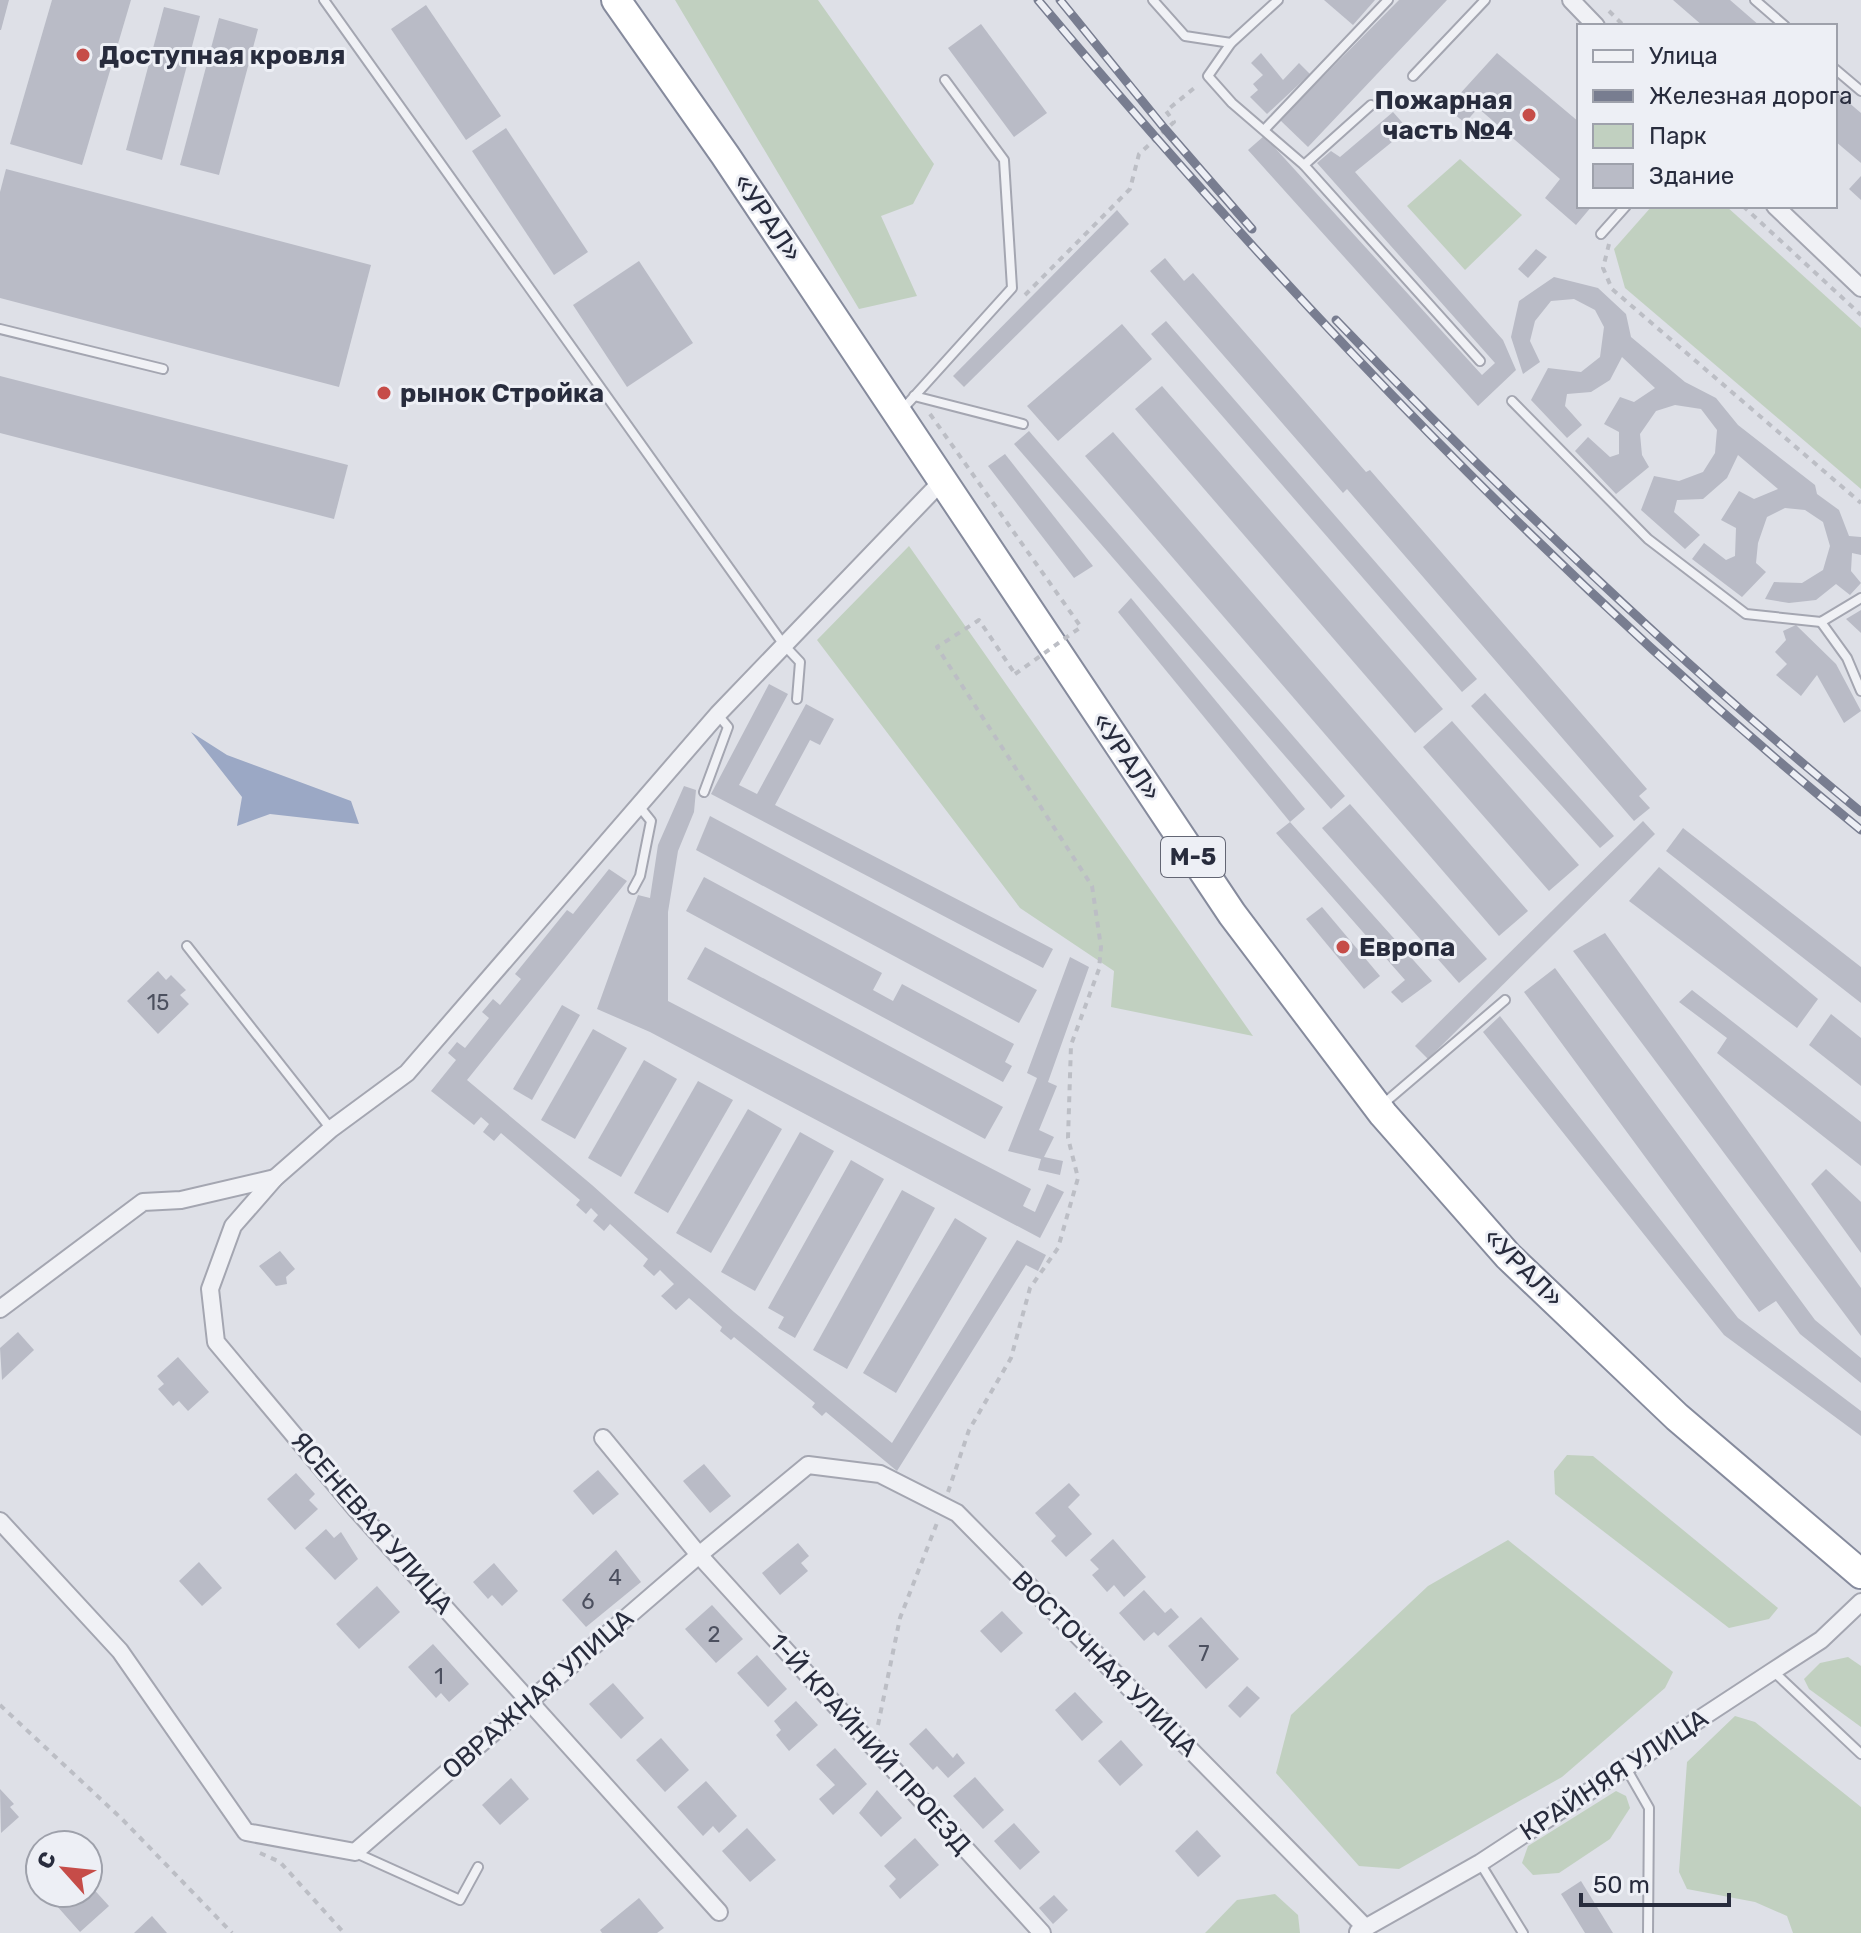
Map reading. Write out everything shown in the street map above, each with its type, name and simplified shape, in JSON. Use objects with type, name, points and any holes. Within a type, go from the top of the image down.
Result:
[{"type":"highway","name":"«УРАЛ»","points":[[618,0],[643,40],[912,403],[942,481],[1232,914],[1378,1108],[1508,1256],[1677,1417],[1861,1574]]},
{"type":"street","points":[[1571,0],[1594,24]]},
{"type":"street","points":[[1777,208],[1861,288]]},
{"type":"street","points":[[0,1309],[143,1202],[181,1200],[275,1178],[331,1129],[407,1073],[718,714],[942,481]]},
{"type":"street","name":"ЯСЕНЕВАЯ УЛИЦА","points":[[275,1178],[233,1226],[223,1251],[210,1289],[216,1342],[356,1509],[719,1912]]},
{"type":"street","name":"1-Й КРАЙНИЙ ПРОЕЗД","points":[[603,1438],[699,1555],[1042,1933]]},
{"type":"street","name":"ВОСТОЧНАЯ УЛИЦА","points":[[808,1465],[880,1474],[944,1506],[968,1524],[1360,1930]]},
{"type":"street","name":"ОВРАЖНАЯ УЛИЦА","points":[[355,1852],[808,1465]]},
{"type":"street","points":[[0,1521],[120,1651],[246,1832],[355,1852]]},
{"type":"street","name":"КРАЙНЯЯ УЛИЦА","points":[[1360,1930],[1480,1863],[1821,1640],[1861,1602]]},
{"type":"lane","points":[[324,0],[784,645],[800,662],[797,699]]},
{"type":"lane","points":[[1153,0],[1185,36],[1231,43]]},
{"type":"lane","points":[[1278,0],[1231,43],[1208,76],[1232,103],[1304,165],[1480,361]]},
{"type":"lane","points":[[1265,129],[1388,0]]},
{"type":"lane","points":[[1413,76],[1485,0]]},
{"type":"lane","points":[[1755,0],[1783,24]]},
{"type":"lane","points":[[1837,71],[1861,91]]},
{"type":"lane","points":[[912,403],[1012,288],[1004,160],[945,80]]},
{"type":"lane","points":[[1304,165],[1371,105]]},
{"type":"lane","points":[[1601,234],[1624,208]]},
{"type":"lane","points":[[0,329],[163,369]]},
{"type":"lane","points":[[1512,401],[1648,539],[1746,614],[1821,622],[1861,598]]},
{"type":"lane","points":[[912,403],[1023,424]]},
{"type":"lane","points":[[1821,622],[1847,658],[1861,691]]},
{"type":"lane","points":[[704,792],[728,727],[718,714]]},
{"type":"lane","points":[[633,889],[640,876],[651,821],[639,806]]},
{"type":"lane","points":[[187,946],[331,1129]]},
{"type":"lane","points":[[1378,1108],[1505,1000]]},
{"type":"lane","points":[[1773,1671],[1861,1754]]},
{"type":"lane","points":[[1626,1767],[1649,1808],[1648,1933]]},
{"type":"lane","points":[[355,1852],[460,1900],[478,1867]]},
{"type":"lane","points":[[1480,1863],[1523,1933]]},
{"type":"path","points":[[1021,299],[1130,189],[1139,154],[1174,122],[1166,111],[1208,76]]},
{"type":"path","points":[[1745,208],[1861,315]]},
{"type":"path","points":[[1617,234],[1609,243],[1603,268],[1612,289],[1861,503]]},
{"type":"path","points":[[875,1749],[883,1691],[900,1618],[944,1506],[969,1430],[1011,1358],[1030,1288],[1058,1248],[1078,1178],[1068,1138],[1071,1045],[1099,969],[1101,947],[1092,886],[937,647],[979,620],[1015,674],[1081,627],[921,402],[912,403]]},
{"type":"path","points":[[0,1705],[123,1820],[232,1933]]},
{"type":"path","points":[[246,1832],[251,1850],[280,1862],[344,1933]]},
{"type":"green space","points":[[675,0],[818,0],[934,164],[913,204],[881,216],[917,296],[859,309]]},
{"type":"green space","points":[[1460,159],[1522,215],[1465,270],[1407,206]]},
{"type":"green space","points":[[1650,208],[1728,208],[1861,328],[1861,489],[1625,288],[1614,249]]},
{"type":"green space","points":[[909,546],[1253,1036],[1111,1007],[1114,971],[1020,908],[817,640]]},
{"type":"green space","points":[[1567,1455],[1593,1456],[1778,1608],[1769,1619],[1729,1628],[1555,1494],[1554,1471]]},
{"type":"green space","points":[[1508,1540],[1673,1672],[1665,1688],[1562,1777],[1399,1869],[1359,1866],[1276,1773],[1291,1715],[1428,1586]]},
{"type":"green space","points":[[1848,1657],[1861,1666],[1861,1727],[1809,1689],[1804,1679],[1820,1663]]},
{"type":"green space","points":[[1735,1716],[1755,1722],[1861,1807],[1861,1933],[1793,1933],[1787,1916],[1755,1902],[1687,1889],[1679,1872],[1687,1762]]},
{"type":"green space","points":[[1616,1791],[1626,1796],[1630,1808],[1610,1839],[1559,1873],[1533,1875],[1522,1863],[1528,1846]]},
{"type":"green space","points":[[1275,1894],[1298,1915],[1300,1933],[1205,1933],[1237,1900]]},
{"type":"water","points":[[191,732],[227,755],[351,801],[359,824],[270,814],[237,826],[242,797]]},
{"type":"building","points":[[0,0],[9,0],[1,30],[0,30]]},
{"type":"building","points":[[52,0],[131,0],[82,165],[10,144]]},
{"type":"building","points":[[1324,0],[1375,0],[1353,25]]},
{"type":"building","points":[[1399,0],[1447,0],[1308,147],[1280,120]]},
{"type":"building","points":[[1673,0],[1730,0],[1758,24],[1701,24]]},
{"type":"building","points":[[426,5],[501,116],[466,140],[391,29]]},
{"type":"building","points":[[164,7],[200,16],[162,160],[126,150]]},
{"type":"building","points":[[219,18],[258,29],[219,175],[180,165]]},
{"type":"building","points":[[981,24],[1047,113],[1014,137],[948,48]]},
{"type":"building","points":[[1261,53],[1283,80],[1299,63],[1310,74],[1267,114],[1250,97],[1258,90],[1253,84],[1263,75],[1251,63]]},
{"type":"building","name":"Пожарная часть №4","points":[[1497,53],[1577,120],[1577,208],[1590,208],[1576,225],[1545,198],[1560,179],[1478,108],[1465,123],[1447,108]]},
{"type":"building","points":[[1837,93],[1861,113],[1861,163],[1837,143]]},
{"type":"building","points":[[1393,112],[1408,129],[1355,172],[1503,340],[1516,370],[1478,406],[1248,150],[1264,136],[1482,375],[1495,363],[1317,163],[1331,151],[1340,157]]},
{"type":"building","points":[[506,128],[588,252],[554,275],[472,151]]},
{"type":"building","points":[[6,169],[371,265],[339,387],[0,298],[0,192]]},
{"type":"building","points":[[1861,176],[1861,200],[1849,189]]},
{"type":"building","points":[[1117,210],[1129,224],[964,387],[953,376]]},
{"type":"building","points":[[1536,249],[1547,257],[1528,278],[1518,269]]},
{"type":"building","points":[[1165,258],[1184,281],[1193,273],[1366,472],[1370,470],[1647,789],[1639,796],[1650,808],[1634,821],[1347,489],[1343,493],[1150,271]]},
{"type":"building","points":[[639,261],[693,343],[627,387],[573,305]]},
{"type":"building","points":[[1554,277],[1598,288],[1626,314],[1631,337],[1685,382],[1716,398],[1738,425],[1815,485],[1817,494],[1839,510],[1849,536],[1861,537],[1861,555],[1852,553],[1851,571],[1861,583],[1850,595],[1836,584],[1816,600],[1789,603],[1765,599],[1774,582],[1802,583],[1823,570],[1830,546],[1823,522],[1805,510],[1785,508],[1767,517],[1758,543],[1756,563],[1766,572],[1742,597],[1692,559],[1704,543],[1726,560],[1735,556],[1736,528],[1721,520],[1739,491],[1754,499],[1778,489],[1738,455],[1727,478],[1703,499],[1677,500],[1674,512],[1700,535],[1685,549],[1641,510],[1654,476],[1679,481],[1703,472],[1715,453],[1717,430],[1701,409],[1675,405],[1656,411],[1640,434],[1642,455],[1649,467],[1616,494],[1575,451],[1588,437],[1610,457],[1619,454],[1619,432],[1604,424],[1620,397],[1634,402],[1655,388],[1622,357],[1610,380],[1591,392],[1567,394],[1565,406],[1582,425],[1567,438],[1531,400],[1548,368],[1581,372],[1600,357],[1604,327],[1595,310],[1574,299],[1551,301],[1535,321],[1530,341],[1540,362],[1523,374],[1511,337],[1519,301]]},
{"type":"building","points":[[1166,321],[1477,679],[1462,692],[1151,334]]},
{"type":"building","points":[[1122,324],[1152,359],[1058,441],[1027,406]]},
{"type":"building","points":[[0,376],[348,465],[334,519],[0,433]]},
{"type":"building","points":[[1162,386],[1443,709],[1415,733],[1135,409]]},
{"type":"building","points":[[1029,431],[1345,796],[1331,809],[1014,444]]},
{"type":"building","points":[[1113,432],[1528,911],[1499,936],[1085,456]]},
{"type":"building","points":[[1005,454],[1093,566],[1074,578],[988,466]]},
{"type":"building","points":[[1131,598],[1305,809],[1290,822],[1118,612]]},
{"type":"building","points":[[1861,610],[1861,633],[1846,619]]},
{"type":"building","points":[[1796,625],[1836,664],[1861,711],[1844,723],[1817,675],[1801,696],[1776,675],[1787,664],[1775,652],[1786,640],[1783,631]]},
{"type":"building","points":[[769,684],[788,694],[739,785],[757,794],[806,704],[834,719],[820,745],[810,740],[775,805],[1053,949],[1043,968],[711,794]]},
{"type":"building","points":[[1485,693],[1614,836],[1600,848],[1471,706]]},
{"type":"building","points":[[1452,721],[1579,865],[1549,891],[1423,747]]},
{"type":"building","points":[[684,786],[696,790],[694,812],[678,851],[668,912],[668,1001],[1031,1189],[1023,1206],[1035,1212],[1047,1184],[1064,1192],[1040,1238],[650,1032],[597,1009],[638,895],[650,898],[658,845]]},
{"type":"building","points":[[1350,804],[1487,959],[1459,983],[1322,828]]},
{"type":"building","points":[[710,816],[1037,990],[1019,1023],[696,850]]},
{"type":"building","points":[[1643,821],[1655,834],[1428,1059],[1415,1046]]},
{"type":"building","points":[[1290,822],[1432,981],[1402,1003],[1391,992],[1405,980],[1276,833]]},
{"type":"building","points":[[1683,828],[1861,967],[1861,1003],[1666,851]]},
{"type":"building","points":[[1659,867],[1818,999],[1797,1028],[1629,901]]},
{"type":"building","points":[[609,869],[627,881],[467,1080],[592,1185],[734,1312],[892,1443],[1017,1240],[1046,1255],[1038,1271],[1026,1265],[897,1471],[826,1412],[822,1416],[812,1407],[815,1403],[734,1337],[731,1340],[720,1331],[722,1327],[689,1298],[676,1310],[661,1296],[674,1284],[660,1270],[654,1276],[643,1266],[648,1259],[610,1224],[604,1231],[593,1221],[598,1215],[591,1208],[586,1214],[576,1205],[580,1200],[501,1133],[494,1141],[483,1132],[489,1124],[481,1117],[474,1125],[431,1091],[456,1060],[448,1053],[457,1042],[465,1048],[489,1018],[482,1012],[493,999],[500,1005],[521,979],[515,974],[567,910],[573,914]]},
{"type":"building","points":[[704,877],[882,973],[873,990],[893,1001],[902,984],[1014,1044],[1005,1062],[1012,1066],[1003,1082],[686,911]]},
{"type":"building","name":"Европа","points":[[1322,907],[1380,976],[1364,989],[1306,919]]},
{"type":"building","points":[[1605,933],[1861,1288],[1861,1336],[1573,951]]},
{"type":"building","points":[[705,947],[1003,1107],[985,1139],[687,979]]},
{"type":"building","points":[[1070,957],[1089,967],[1048,1082],[1057,1086],[1039,1130],[1054,1137],[1044,1157],[1063,1161],[1060,1175],[1038,1170],[1041,1159],[1008,1151],[1037,1078],[1027,1073]]},
{"type":"building","points":[[1555,968],[1815,1320],[1861,1358],[1861,1383],[1800,1334],[1776,1301],[1759,1312],[1524,992]]},
{"type":"building","points":[[158,971],[166,980],[171,975],[186,990],[180,995],[189,1004],[158,1034],[127,1001]]},
{"type":"building","points":[[1692,990],[1861,1122],[1861,1166],[1717,1053],[1727,1038],[1679,1002]]},
{"type":"building","points":[[562,1005],[580,1015],[532,1100],[513,1089]]},
{"type":"building","points":[[1831,1014],[1861,1038],[1861,1086],[1809,1045]]},
{"type":"building","points":[[1500,1016],[1738,1318],[1861,1411],[1861,1436],[1724,1335],[1483,1032]]},
{"type":"building","points":[[593,1029],[627,1048],[575,1139],[541,1120]]},
{"type":"building","points":[[644,1060],[677,1079],[621,1177],[588,1158]]},
{"type":"building","points":[[698,1081],[733,1100],[668,1213],[634,1193]]},
{"type":"building","points":[[748,1109],[782,1129],[711,1253],[676,1233]]},
{"type":"building","points":[[800,1132],[834,1151],[755,1291],[721,1272]]},
{"type":"building","points":[[851,1160],[884,1179],[795,1338],[778,1328],[784,1317],[768,1308]]},
{"type":"building","points":[[1826,1169],[1861,1202],[1861,1253],[1811,1184]]},
{"type":"building","points":[[902,1190],[935,1208],[847,1369],[813,1350]]},
{"type":"building","points":[[955,1218],[987,1238],[896,1393],[863,1373]]},
{"type":"building","points":[[280,1251],[295,1269],[286,1277],[287,1284],[276,1286],[259,1266]]},
{"type":"building","points":[[18,1332],[34,1350],[2,1380],[0,1348]]},
{"type":"building","points":[[178,1357],[209,1392],[188,1411],[179,1401],[173,1406],[158,1389],[164,1384],[157,1376]]},
{"type":"building","points":[[704,1464],[731,1496],[710,1513],[683,1481]]},
{"type":"building","points":[[598,1470],[619,1494],[593,1515],[573,1491]]},
{"type":"building","points":[[296,1473],[315,1494],[309,1500],[318,1509],[295,1530],[267,1499]]},
{"type":"building","points":[[1069,1483],[1080,1495],[1068,1507],[1092,1534],[1066,1557],[1051,1541],[1056,1536],[1035,1513]]},
{"type":"building","points":[[326,1529],[334,1538],[341,1532],[358,1559],[335,1580],[305,1548]]},
{"type":"building","points":[[1113,1539],[1146,1577],[1124,1597],[1114,1585],[1107,1592],[1092,1575],[1099,1569],[1090,1560]]},
{"type":"building","points":[[798,1543],[809,1556],[801,1563],[808,1571],[780,1595],[762,1573]]},
{"type":"building","points":[[616,1550],[641,1582],[586,1627],[562,1600]]},
{"type":"building","points":[[199,1562],[222,1588],[202,1606],[179,1581]]},
{"type":"building","points":[[494,1563],[518,1591],[502,1606],[492,1595],[488,1599],[473,1582]]},
{"type":"building","points":[[377,1586],[400,1612],[359,1649],[336,1624]]},
{"type":"building","points":[[1144,1590],[1165,1613],[1171,1608],[1179,1617],[1158,1636],[1154,1632],[1144,1641],[1119,1613]]},
{"type":"building","points":[[712,1605],[743,1639],[716,1663],[685,1629]]},
{"type":"building","points":[[1002,1611],[1023,1633],[1001,1653],[980,1631]]},
{"type":"building","points":[[1201,1617],[1239,1659],[1206,1689],[1168,1646]]},
{"type":"building","points":[[433,1644],[469,1684],[449,1702],[441,1693],[436,1698],[408,1667]]},
{"type":"building","points":[[757,1655],[787,1689],[768,1707],[737,1673]]},
{"type":"building","points":[[613,1683],[644,1718],[621,1739],[589,1704]]},
{"type":"building","points":[[1247,1686],[1260,1698],[1240,1718],[1228,1706]]},
{"type":"building","points":[[1075,1692],[1103,1722],[1082,1741],[1055,1710]]},
{"type":"building","points":[[796,1701],[818,1725],[789,1751],[776,1735],[781,1730],[774,1721]]},
{"type":"building","points":[[926,1728],[953,1758],[957,1753],[965,1763],[948,1778],[937,1766],[933,1770],[909,1744]]},
{"type":"building","points":[[661,1738],[689,1770],[665,1792],[636,1760]]},
{"type":"building","points":[[1121,1740],[1143,1765],[1120,1786],[1098,1761]]},
{"type":"building","points":[[835,1748],[867,1784],[833,1815],[819,1799],[835,1785],[816,1765]]},
{"type":"building","points":[[975,1777],[1004,1810],[983,1829],[953,1796]]},
{"type":"building","points":[[511,1778],[529,1799],[500,1825],[482,1805]]},
{"type":"building","points":[[706,1781],[737,1816],[719,1833],[713,1826],[703,1836],[677,1807]]},
{"type":"building","points":[[0,1789],[14,1804],[10,1807],[19,1817],[1,1833]]},
{"type":"building","points":[[877,1790],[902,1818],[881,1837],[859,1813]]},
{"type":"building","points":[[1014,1823],[1040,1852],[1020,1870],[994,1841]]},
{"type":"building","points":[[747,1828],[776,1860],[750,1882],[722,1851]]},
{"type":"building","points":[[1197,1830],[1221,1856],[1198,1877],[1175,1851]]},
{"type":"building","points":[[915,1838],[939,1865],[900,1899],[889,1886],[896,1879],[884,1866]]},
{"type":"building","points":[[1581,1881],[1613,1933],[1585,1933],[1561,1894]]},
{"type":"building","points":[[1054,1895],[1068,1910],[1053,1924],[1039,1908]]},
{"type":"building","points":[[639,1898],[664,1928],[657,1933],[602,1933],[600,1930]]},
{"type":"building","points":[[104,1901],[109,1906],[80,1932],[60,1909],[104,1909]]},
{"type":"building","points":[[152,1916],[167,1933],[134,1933]]},
{"type":"railway","points":[[1038,0],[1230,221],[1430,434],[1640,638],[1861,830]]},
{"type":"railway","points":[[1060,0],[1165,129],[1252,229]]},
{"type":"railway","points":[[1336,320],[1591,574],[1724,695],[1861,812]]},
{"type":"place","name":"Доступная кровля","points":[[83,55]]},
{"type":"place","name":"Пожарная часть №4","points":[[1529,115]]},
{"type":"place","name":"рынок Стройка","points":[[384,393]]},
{"type":"place","name":"Европа","points":[[1343,947]]}]
